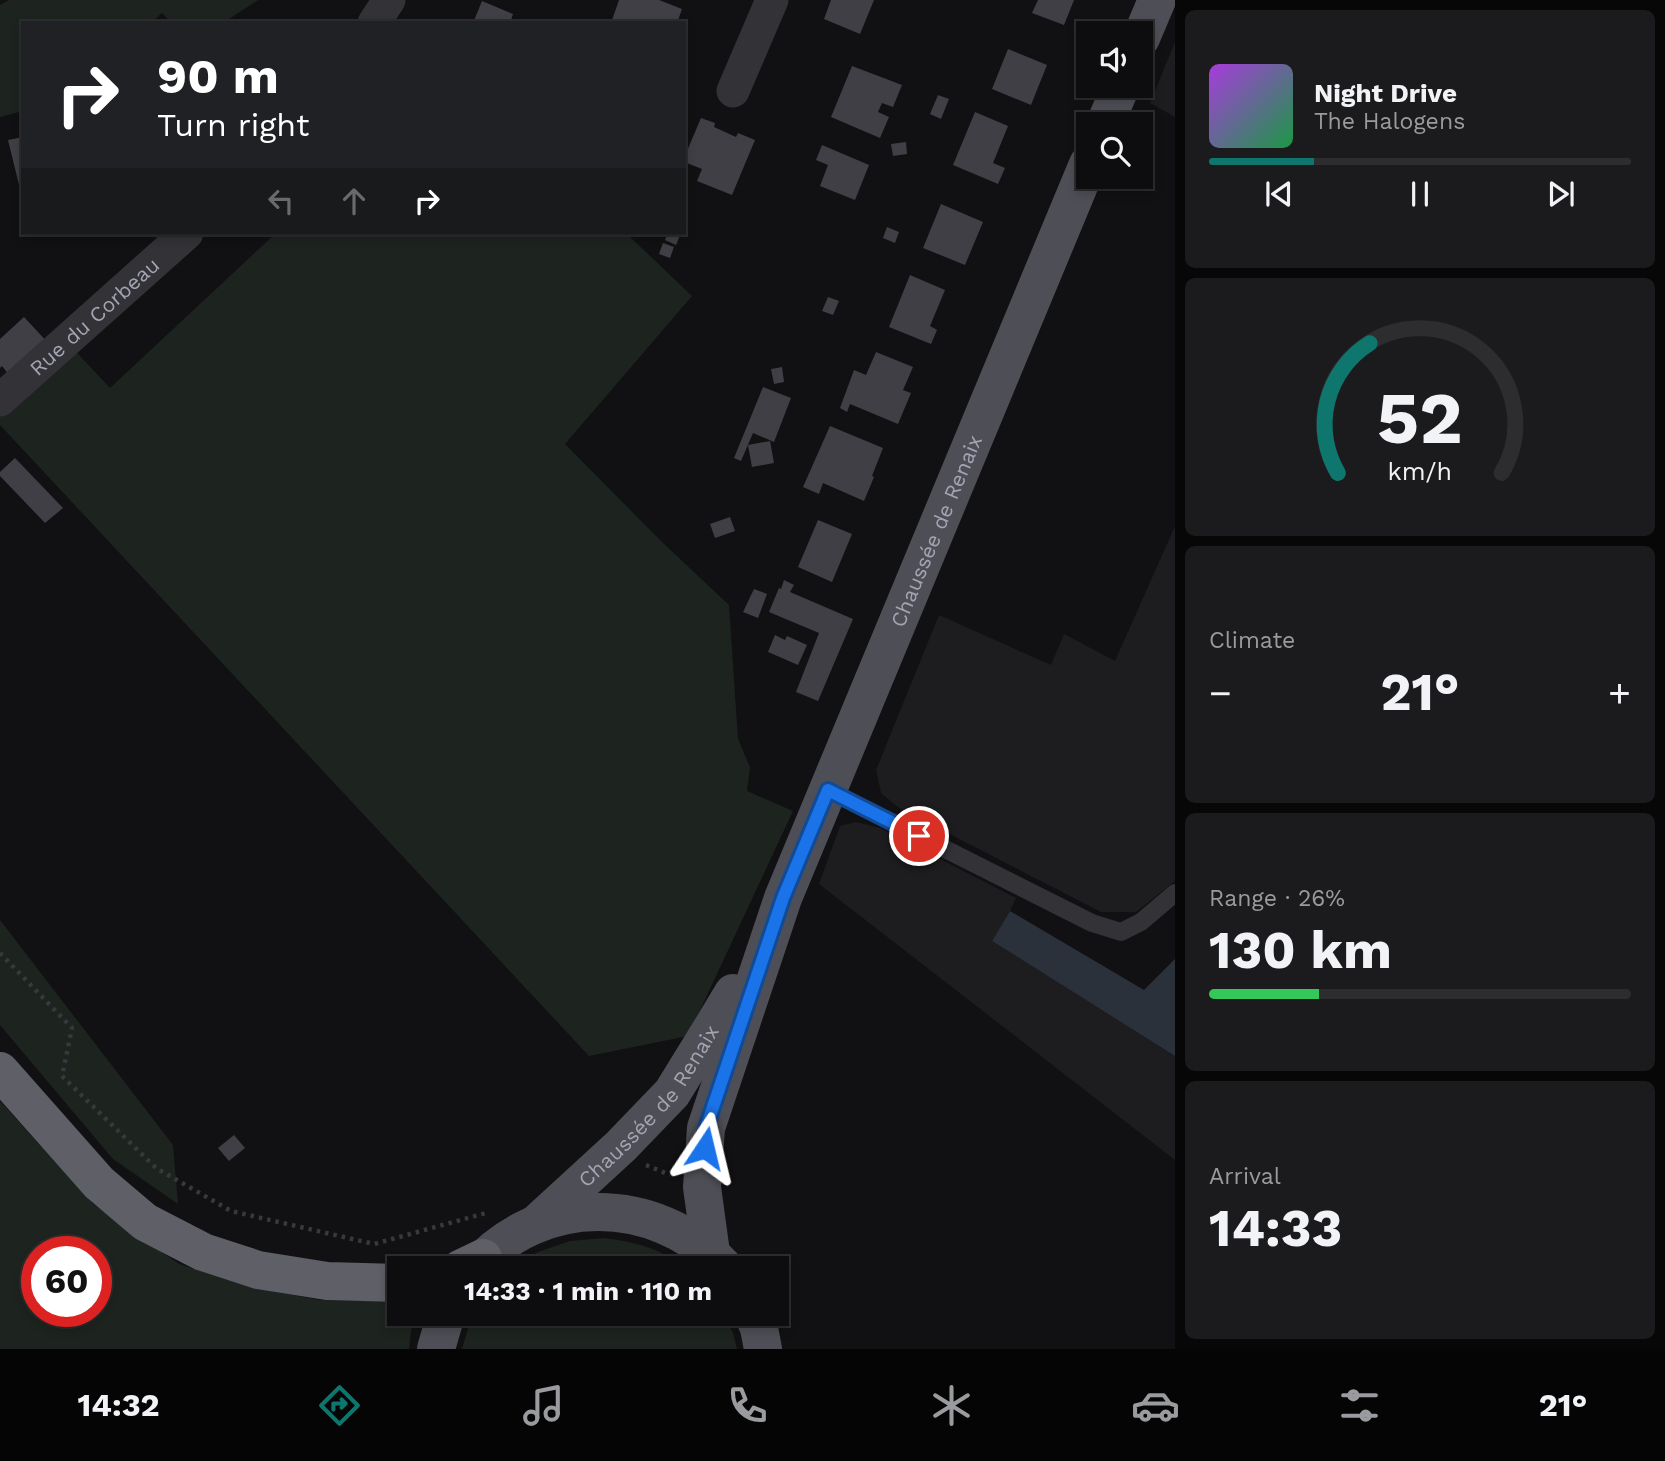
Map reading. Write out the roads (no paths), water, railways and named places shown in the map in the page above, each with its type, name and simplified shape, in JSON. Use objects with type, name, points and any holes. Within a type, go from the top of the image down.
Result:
[{"type":"highway","points":[[0,1071],[99,1183],[145,1222],[203,1252],[258,1270],[327,1280],[387,1282]]},
{"type":"main road","points":[[1148,21],[1157,0]]},
{"type":"main road","name":"Chaussée de Renaix","points":[[717,1256],[702,1187],[706,1128],[783,898],[1078,189]]},
{"type":"main road","name":"Chaussée de Renaix","points":[[536,1224],[614,1153],[672,1093],[727,1004],[783,898]]},
{"type":"main road","points":[[484,1256],[536,1224],[581,1212],[628,1213],[672,1228],[711,1256]]},
{"type":"main road","points":[[436,1349],[442,1326]]},
{"type":"main road","points":[[758,1326],[764,1349]]},
{"type":"street","points":[[375,21],[389,0]]},
{"type":"street","points":[[733,91],[772,0]]},
{"type":"street","name":"Rue du Corbeau","points":[[0,400],[185,235]]},
{"type":"lane","points":[[828,790],[1092,923],[1121,932],[1141,922],[1175,893]]}]
